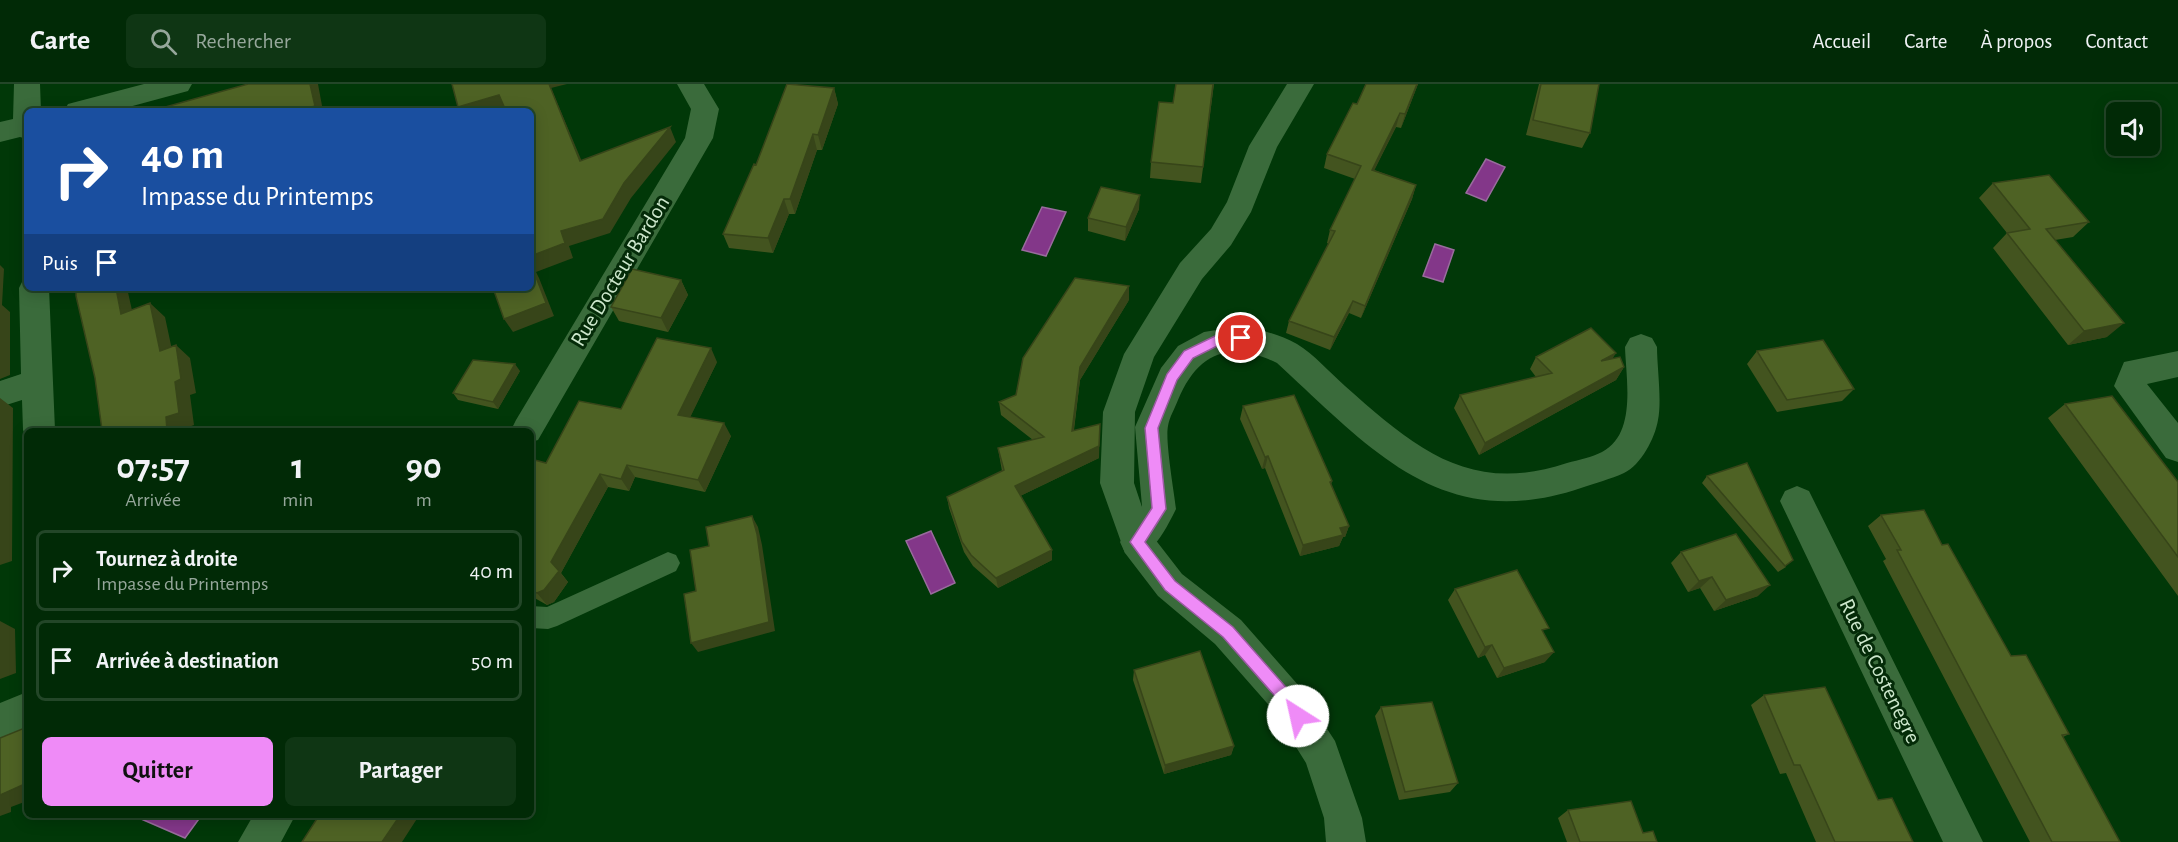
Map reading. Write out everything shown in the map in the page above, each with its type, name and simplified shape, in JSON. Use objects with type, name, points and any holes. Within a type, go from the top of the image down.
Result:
[{"type":"street","points":[[27,84],[27,108]]},
{"type":"street","points":[[89,108],[179,84]]},
{"type":"street","name":"Rue Docteur Bardon","points":[[528,428],[699,138],[705,109],[690,84]]},
{"type":"street","points":[[1301,84],[1263,146],[1241,204],[1221,237],[1191,271],[1140,354],[1119,412],[1117,483],[1137,542],[1170,585],[1228,632],[1286,698],[1322,754],[1343,818],[1346,842]]},
{"type":"street","points":[[0,132],[24,127]]},
{"type":"street","points":[[34,291],[39,428]]},
{"type":"street","points":[[1137,542],[1159,509],[1151,428],[1172,377],[1189,355],[1215,341],[1241,338],[1265,343],[1288,354],[1378,436],[1428,468],[1472,485],[1513,488],[1558,481],[1615,462],[1633,443],[1642,420],[1641,347]]},
{"type":"street","points":[[2178,364],[2135,371],[2130,387],[2178,448]]},
{"type":"street","points":[[0,394],[38,382]]},
{"type":"street","name":"Rue de Costenegre","points":[[1797,501],[1963,842]]},
{"type":"street","points":[[0,721],[24,711]]},
{"type":"street","points":[[258,842],[274,818]]},
{"type":"lane","points":[[534,617],[548,618],[668,563]]},
{"type":"shaded area","points":[[1486,159],[1505,167],[1486,201],[1466,193]]},
{"type":"shaded area","points":[[1042,207],[1066,212],[1046,256],[1022,250]]},
{"type":"shaded area","points":[[1435,244],[1454,250],[1443,282],[1423,276]]},
{"type":"shaded area","points":[[931,531],[955,583],[931,594],[906,541]]},
{"type":"shaded area","points":[[139,818],[200,818],[185,838]]},
{"type":"building","points":[[248,84],[310,84],[315,106],[308,108],[162,108]]},
{"type":"building","points":[[452,84],[549,84],[580,161],[670,127],[624,183],[603,219],[561,231],[565,243],[534,255],[534,108],[505,108],[499,95],[458,107]]},
{"type":"building","points":[[787,84],[834,88],[818,135],[813,134],[790,199],[784,199],[768,238],[723,234],[754,164],[756,165]]},
{"type":"building","points":[[1176,84],[1213,84],[1203,167],[1151,162],[1159,102],[1173,103]]},
{"type":"building","points":[[1366,84],[1417,84],[1405,114],[1400,113],[1372,170],[1416,185],[1365,306],[1353,301],[1334,337],[1289,321],[1335,231],[1330,230],[1361,166],[1327,154],[1353,103],[1357,104]]},
{"type":"building","points":[[1541,84],[1599,84],[1590,133],[1533,120]]},
{"type":"building","points":[[2049,175],[2089,222],[2046,229],[2124,323],[2084,331],[2007,233],[2030,229],[1993,183]]},
{"type":"building","points":[[1101,187],[1140,195],[1126,227],[1088,218]]},
{"type":"building","points":[[632,269],[681,280],[661,318],[611,307]]},
{"type":"building","points":[[534,272],[546,303],[504,319],[494,291],[534,291]]},
{"type":"building","points":[[1075,278],[1129,286],[1080,367],[1072,431],[1100,424],[1099,446],[1015,486],[1052,550],[996,578],[971,555],[962,542],[947,497],[1004,470],[998,448],[1044,437],[999,402],[1016,395],[1023,358]]},
{"type":"building","points":[[76,291],[117,291],[121,314],[150,303],[160,351],[176,345],[181,379],[175,382],[179,413],[166,417],[167,428],[102,428],[95,378]]},
{"type":"building","points":[[1591,328],[1616,353],[1601,361],[1620,357],[1624,367],[1485,443],[1460,395],[1552,373],[1536,357]]},
{"type":"building","points":[[657,338],[711,348],[678,415],[724,423],[698,480],[627,465],[621,479],[600,474],[551,562],[559,571],[544,590],[534,592],[534,460],[546,463],[579,401],[621,409]]},
{"type":"building","points":[[1823,340],[1854,389],[1787,400],[1757,351]]},
{"type":"building","points":[[473,360],[515,364],[493,402],[453,393]]},
{"type":"building","points":[[1294,395],[1349,526],[1340,528],[1343,535],[1303,545],[1268,456],[1265,457],[1243,406]]},
{"type":"building","points":[[2112,396],[2178,482],[2178,557],[2065,404]]},
{"type":"building","points":[[1747,463],[1793,560],[1785,566],[1707,476]]},
{"type":"building","points":[[1924,510],[1942,545],[1948,544],[2011,656],[2026,655],[2069,734],[2062,735],[2120,842],[2052,842],[1897,550],[1901,550],[1881,515]]},
{"type":"building","points":[[752,516],[757,534],[769,622],[691,643],[684,594],[696,591],[690,550],[709,546],[706,527]]},
{"type":"building","points":[[1736,534],[1770,585],[1726,600],[1712,577],[1699,581],[1681,552]]},
{"type":"building","points":[[1517,570],[1549,628],[1542,630],[1554,652],[1504,668],[1492,645],[1485,647],[1455,589]]},
{"type":"building","points":[[1200,651],[1234,746],[1165,765],[1134,670]]},
{"type":"building","points":[[1825,687],[1878,800],[1892,798],[1913,842],[1835,842],[1800,765],[1794,765],[1764,695]]},
{"type":"building","points":[[1432,702],[1458,783],[1405,792],[1381,707]]},
{"type":"building","points":[[24,728],[24,784],[0,795],[0,738]]},
{"type":"building","points":[[1631,801],[1643,833],[1653,831],[1657,842],[1580,842],[1568,810]]},
{"type":"building","points":[[317,818],[398,818],[382,842],[302,842]]},
{"type":"route","points":[[1241,338],[1215,341],[1189,355],[1172,377],[1151,428],[1159,509],[1137,542],[1170,585],[1228,632],[1286,698],[1298,716]]}]
